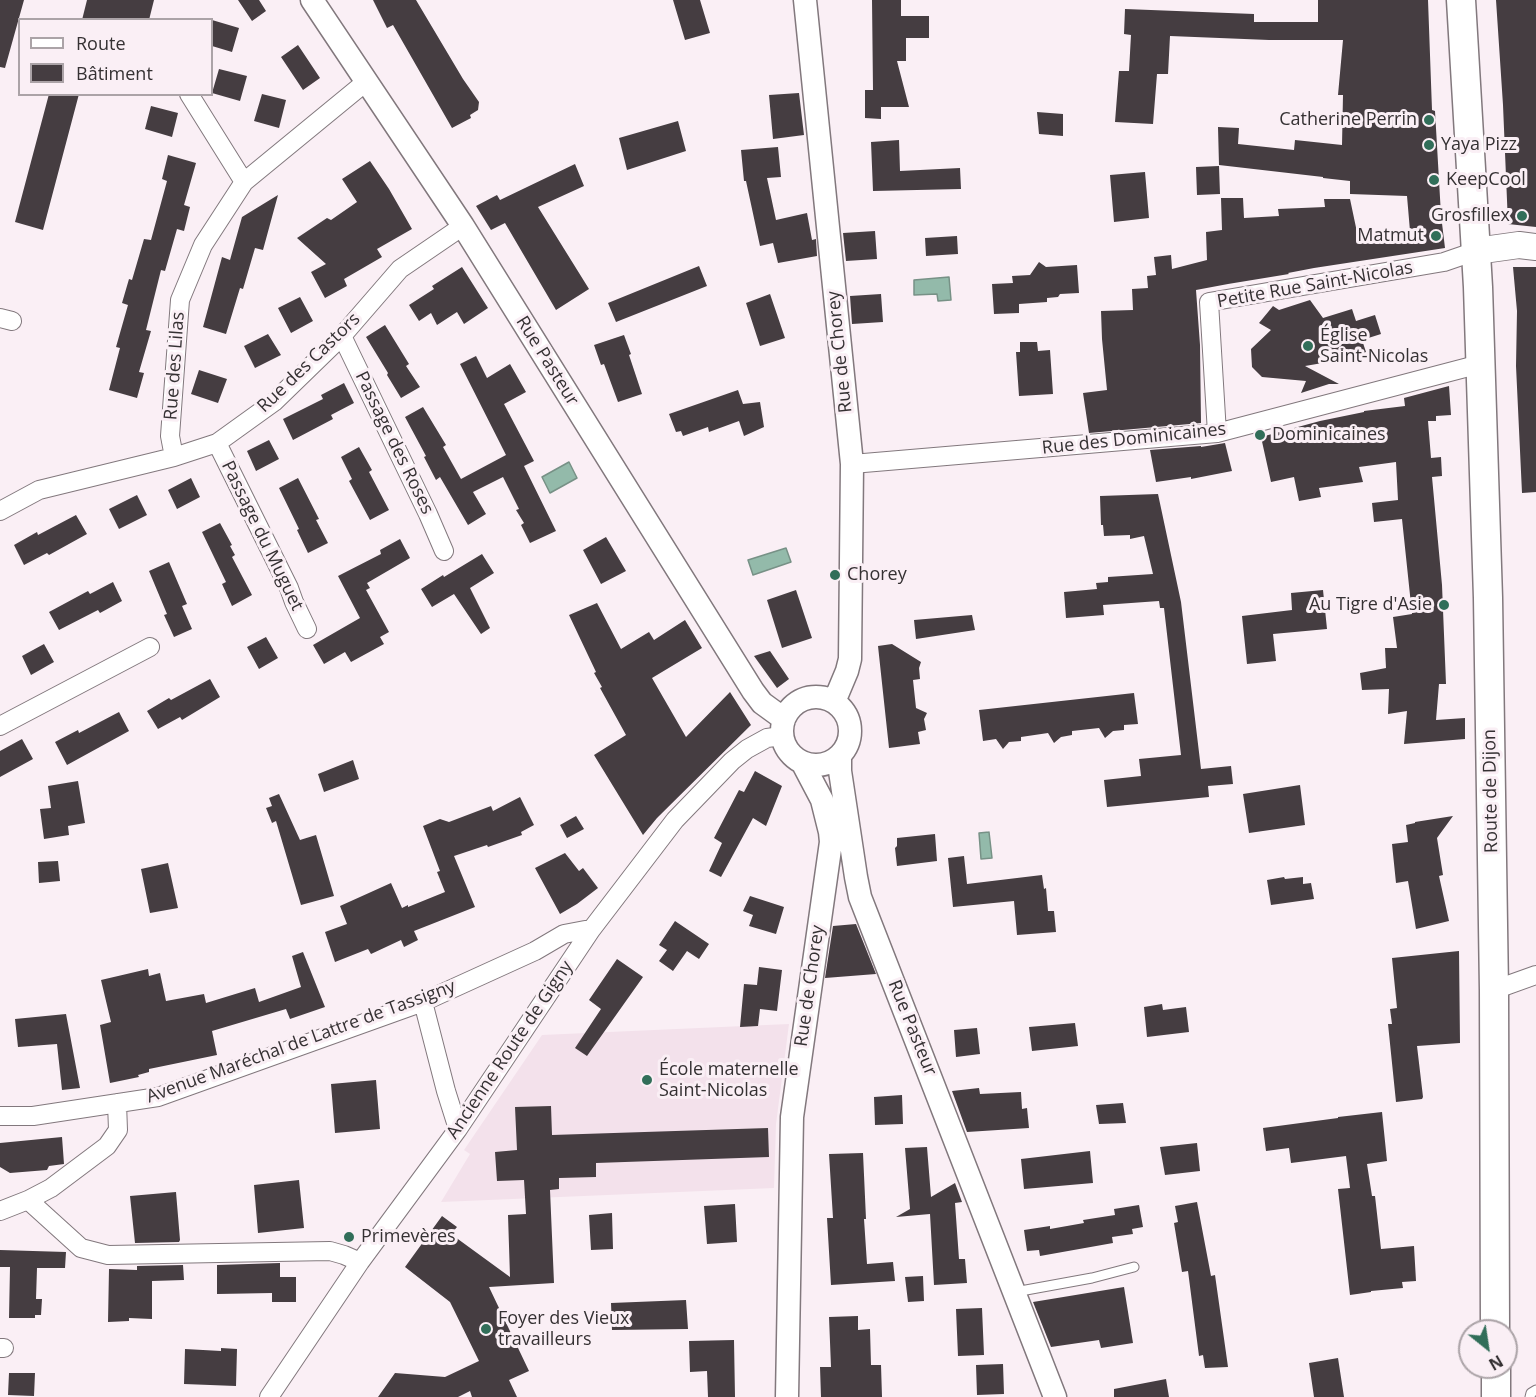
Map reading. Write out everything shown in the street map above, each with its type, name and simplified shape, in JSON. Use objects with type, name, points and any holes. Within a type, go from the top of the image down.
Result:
[{"type":"main road","name":"Route de Dijon","points":[[1461,0],[1476,250],[1488,598],[1494,990],[1495,1319]]},
{"type":"main road","points":[[1476,250],[1519,245],[1536,247]]},
{"type":"main road","points":[[1496,1379],[1496,1397]]},
{"type":"street","name":"Rue Pasteur","points":[[312,0],[463,226],[753,691],[783,727]]},
{"type":"street","name":"Rue de Chorey","points":[[805,0],[852,464],[850,659],[834,702]]},
{"type":"street","name":"Rue des Lilas","points":[[174,457],[170,436],[180,300],[203,245],[244,182],[367,81]]},
{"type":"street","points":[[190,96],[244,182]]},
{"type":"street","name":"Rue des Castors","points":[[0,511],[39,490],[174,457],[217,443],[274,402],[342,336],[400,269],[463,226]]},
{"type":"street","name":"Petite Rue Saint-Nicolas","points":[[1217,433],[1209,302],[1444,262],[1476,250]]},
{"type":"street","name":"Passage des Roses","points":[[342,336],[444,551]]},
{"type":"street","name":"Rue des Dominicaines","points":[[852,464],[1217,433],[1480,364]]},
{"type":"street","name":"Passage du Muguet","points":[[217,443],[307,629]]},
{"type":"street","points":[[0,726],[150,647]]},
{"type":"street","points":[[820,697],[834,702],[846,715],[850,732],[849,741],[840,756],[833,761],[818,766],[802,762],[788,752],[784,744],[783,727],[792,706],[805,699],[820,697]]},
{"type":"street","name":"Ancienne Route de Gigny","points":[[269,1397],[360,1262],[458,1129],[591,930],[675,820],[732,761],[783,727]]},
{"type":"street","name":"Rue Pasteur","points":[[840,756],[840,771],[860,897],[1055,1397]]},
{"type":"street","name":"Rue de Chorey","points":[[787,1397],[792,1118],[831,842],[831,832],[822,800],[802,762]]},
{"type":"street","name":"Avenue Maréchal de Lattre de Tassigny","points":[[0,1116],[33,1116],[158,1097],[423,1002],[535,951],[564,934],[591,930]]},
{"type":"street","points":[[1494,990],[1536,975]]},
{"type":"street","points":[[423,1002],[458,1129]]},
{"type":"street","points":[[0,1211],[51,1188],[107,1146],[118,1130],[117,1103]]},
{"type":"street","points":[[28,1200],[81,1248],[108,1255],[330,1251],[360,1262]]},
{"type":"lane","points":[[1015,1292],[1092,1278],[1134,1267]]},
{"type":"lane","points":[[1530,1397],[1536,1389]]},
{"type":"shaded area","points":[[949,277],[951,300],[938,301],[937,294],[914,295],[914,280]]},
{"type":"shaded area","points":[[569,462],[577,478],[550,493],[542,477]]},
{"type":"shaded area","points":[[786,548],[791,562],[753,575],[748,560]]},
{"type":"shaded area","points":[[989,832],[992,858],[981,859],[979,833]]},
{"type":"shaded area","name":"École maternelle Saint-Nicolas","points":[[789,1024],[776,1124],[774,1188],[441,1202],[470,1154],[464,1150],[542,1035]]},
{"type":"building","points":[[0,0],[24,0],[5,68],[0,67]]},
{"type":"building","points":[[87,0],[154,0],[150,18],[82,18]]},
{"type":"building","points":[[238,0],[259,0],[266,11],[252,21]]},
{"type":"building","points":[[373,0],[416,0],[479,102],[478,110],[470,115],[471,118],[452,128],[393,25],[387,28]]},
{"type":"building","points":[[673,0],[700,0],[710,33],[685,40]]},
{"type":"building","points":[[872,0],[901,0],[901,16],[929,16],[929,38],[906,38],[906,61],[897,61],[909,107],[881,107],[881,119],[865,118],[865,90],[873,90]]},
{"type":"building","points":[[1318,0],[1428,0],[1432,110],[1435,111],[1445,248],[1314,268],[1196,290],[1200,345],[1201,423],[1089,433],[1083,393],[1107,390],[1101,311],[1133,310],[1132,289],[1148,288],[1147,276],[1156,275],[1154,257],[1171,255],[1172,269],[1207,260],[1206,232],[1222,230],[1221,198],[1243,198],[1244,218],[1279,216],[1278,209],[1325,207],[1324,199],[1350,199],[1358,237],[1410,231],[1407,196],[1350,194],[1350,181],[1219,165],[1218,127],[1239,128],[1238,144],[1294,150],[1295,140],[1342,145],[1343,95],[1338,95],[1343,40],[1170,36],[1168,74],[1157,74],[1153,124],[1115,122],[1119,71],[1129,71],[1131,35],[1124,34],[1125,9],[1254,14],[1254,22],[1318,22]]},
{"type":"building","points":[[1496,0],[1536,0],[1536,227],[1508,224]]},
{"type":"building","points":[[213,20],[239,28],[232,52],[213,46]]},
{"type":"building","points":[[298,45],[320,78],[303,90],[281,57]]},
{"type":"building","points":[[219,69],[247,76],[240,101],[213,93]]},
{"type":"building","points":[[799,93],[804,135],[773,139],[769,95]]},
{"type":"building","points":[[262,94],[286,100],[279,128],[254,121]]},
{"type":"building","points":[[48,96],[78,96],[43,230],[15,222]]},
{"type":"building","points":[[151,106],[178,113],[172,137],[145,129]]},
{"type":"building","points":[[1037,112],[1063,114],[1063,136],[1039,134]]},
{"type":"building","points":[[678,121],[686,151],[627,170],[619,138]]},
{"type":"building","points":[[899,140],[900,171],[960,168],[961,189],[873,191],[871,142]]},
{"type":"building","points":[[778,147],[781,177],[767,178],[776,220],[807,213],[812,240],[816,239],[817,256],[778,263],[773,243],[760,246],[746,181],[744,181],[741,150]]},
{"type":"building","points":[[168,155],[196,163],[184,205],[190,207],[184,231],[177,229],[165,271],[161,270],[146,330],[151,331],[139,372],[144,373],[137,398],[109,390],[120,348],[116,347],[128,305],[122,303],[129,279],[132,280],[144,239],[151,240],[167,181],[162,179]]},
{"type":"building","points":[[370,161],[412,229],[377,249],[382,257],[344,279],[347,286],[325,298],[311,272],[326,264],[297,238],[327,218],[331,220],[357,202],[342,179]]},
{"type":"building","points":[[575,164],[584,186],[538,207],[589,289],[556,310],[505,223],[491,230],[476,206],[497,195],[500,200]]},
{"type":"building","points":[[1219,166],[1220,194],[1197,195],[1196,167]]},
{"type":"building","points":[[1145,172],[1149,218],[1114,222],[1110,175]]},
{"type":"building","points":[[278,195],[263,250],[255,248],[226,334],[203,327],[222,257],[230,260],[242,217]]},
{"type":"building","points":[[875,231],[877,259],[846,261],[843,233]]},
{"type":"building","points":[[957,236],[958,254],[926,256],[925,238]]},
{"type":"building","points":[[1039,262],[1046,267],[1077,265],[1079,293],[1060,294],[1058,297],[1047,298],[1047,302],[1019,304],[1019,313],[994,314],[992,284],[1013,283],[1012,276],[1030,275]]},
{"type":"building","points":[[699,266],[707,286],[616,322],[608,303]]},
{"type":"building","points":[[462,267],[488,308],[464,324],[457,312],[437,325],[431,313],[419,321],[409,305],[434,289],[432,286]]},
{"type":"building","points":[[1513,267],[1536,267],[1536,492],[1522,493],[1516,366],[1517,311]]},
{"type":"building","points":[[770,294],[785,338],[760,346],[746,303]]},
{"type":"building","points":[[881,294],[883,322],[852,324],[850,296]]},
{"type":"building","points":[[300,297],[313,321],[291,333],[278,308]]},
{"type":"building","name":"Église Saint-Nicolas","points":[[1310,300],[1323,318],[1352,309],[1356,321],[1375,315],[1381,334],[1362,340],[1366,352],[1339,356],[1340,360],[1305,366],[1339,384],[1329,384],[1301,393],[1306,381],[1262,377],[1252,367],[1251,349],[1271,330],[1259,323],[1273,306],[1279,310]]},
{"type":"building","points":[[385,325],[409,364],[406,366],[420,387],[401,398],[366,337]]},
{"type":"building","points":[[268,334],[281,355],[255,368],[244,346]]},
{"type":"building","points":[[624,335],[642,394],[618,402],[604,364],[601,365],[594,345]]},
{"type":"building","points":[[1020,342],[1037,342],[1038,351],[1050,350],[1053,394],[1019,396],[1016,352],[1020,352]]},
{"type":"building","points":[[476,356],[487,378],[510,364],[526,392],[504,404],[534,461],[524,466],[556,531],[530,543],[521,525],[524,523],[516,510],[519,509],[503,477],[473,492],[486,514],[468,525],[440,477],[436,480],[405,417],[423,407],[446,445],[443,447],[461,479],[506,455],[460,364]]},
{"type":"building","points":[[199,370],[227,379],[218,403],[191,394]]},
{"type":"building","points":[[344,383],[354,403],[331,415],[333,419],[293,440],[283,419],[323,399],[321,395]]},
{"type":"building","points":[[1449,386],[1451,415],[1436,416],[1436,421],[1428,421],[1431,458],[1441,457],[1442,476],[1432,477],[1442,585],[1446,684],[1439,684],[1436,720],[1465,718],[1465,739],[1404,744],[1407,711],[1388,714],[1389,689],[1362,690],[1360,673],[1386,668],[1385,648],[1397,648],[1393,617],[1412,614],[1402,519],[1374,522],[1372,503],[1398,500],[1396,462],[1359,467],[1363,482],[1319,488],[1321,497],[1299,501],[1294,477],[1271,482],[1261,437],[1364,411],[1405,406],[1404,398]]},
{"type":"building","points":[[738,390],[743,404],[760,402],[764,427],[744,436],[739,421],[709,432],[708,427],[683,436],[681,431],[676,432],[669,414]]},
{"type":"building","points":[[269,440],[279,459],[256,471],[247,451]]},
{"type":"building","points":[[1225,443],[1232,471],[1191,479],[1191,477],[1156,482],[1150,450]]},
{"type":"building","points":[[359,447],[372,470],[369,472],[389,510],[370,520],[349,481],[352,479],[341,457]]},
{"type":"building","points":[[191,478],[200,497],[177,509],[168,490]]},
{"type":"building","points":[[298,478],[319,519],[316,520],[328,543],[308,553],[279,488]]},
{"type":"building","points":[[1158,494],[1181,602],[1201,769],[1231,766],[1233,784],[1208,786],[1209,797],[1107,807],[1104,780],[1141,776],[1139,759],[1181,755],[1164,608],[1160,608],[1159,601],[1103,605],[1104,615],[1066,618],[1064,592],[1097,589],[1096,583],[1108,582],[1108,577],[1153,574],[1144,536],[1130,539],[1130,535],[1104,536],[1103,525],[1101,525],[1100,496]]},
{"type":"building","points":[[137,495],[147,515],[119,529],[109,509]]},
{"type":"building","points":[[76,515],[87,534],[49,555],[47,553],[24,565],[14,545]]},
{"type":"building","points":[[220,523],[232,545],[230,546],[235,555],[232,557],[252,595],[232,606],[222,584],[226,582],[202,532]]},
{"type":"building","points":[[606,537],[626,571],[601,584],[583,550]]},
{"type":"building","points":[[400,539],[410,558],[367,583],[370,588],[366,590],[389,632],[380,637],[384,644],[351,662],[345,652],[324,664],[313,645],[360,618],[338,576],[381,554],[380,550]]},
{"type":"building","points":[[482,554],[494,573],[470,588],[490,628],[481,634],[454,594],[432,607],[421,589]]},
{"type":"building","points":[[169,562],[187,604],[182,606],[192,629],[174,637],[149,571]]},
{"type":"building","points":[[113,582],[122,601],[100,613],[98,610],[59,630],[49,612],[88,591],[90,594]]},
{"type":"building","points":[[796,590],[812,638],[782,648],[767,600]]},
{"type":"building","points":[[1323,590],[1327,629],[1273,634],[1276,661],[1247,664],[1242,616],[1292,610],[1291,593]]},
{"type":"building","points":[[597,603],[621,649],[649,632],[654,640],[685,620],[702,648],[652,678],[686,737],[730,692],[751,725],[657,818],[643,835],[594,755],[626,735],[600,688],[602,687],[594,673],[596,672],[569,615]]},
{"type":"building","points":[[972,615],[975,630],[916,639],[914,620]]},
{"type":"building","points":[[266,637],[278,658],[259,669],[247,647]]},
{"type":"building","points":[[44,644],[54,662],[31,675],[22,656]]},
{"type":"building","points":[[892,644],[921,662],[920,679],[913,680],[916,708],[927,713],[924,719],[926,730],[918,732],[920,744],[889,748],[878,646]]},
{"type":"building","points":[[770,651],[789,679],[777,688],[754,656]]},
{"type":"building","points":[[210,679],[220,697],[182,720],[180,717],[158,729],[147,711]]},
{"type":"building","points":[[1134,693],[1138,724],[1124,725],[1124,730],[1113,731],[1105,738],[1099,728],[1072,731],[1072,735],[1061,737],[1054,743],[1048,733],[1021,737],[1021,741],[1009,742],[1003,749],[996,739],[983,741],[979,710]]},
{"type":"building","points":[[119,712],[129,731],[67,765],[55,742],[78,730],[79,733]]},
{"type":"building","points":[[22,739],[33,759],[0,777],[0,751]]},
{"type":"building","points":[[353,760],[359,779],[324,792],[318,774]]},
{"type":"building","points":[[755,771],[782,786],[766,826],[753,818],[721,877],[709,871],[722,843],[714,838],[739,790],[744,792]]},
{"type":"building","points":[[78,781],[85,823],[68,826],[69,835],[44,839],[40,809],[51,808],[48,786]]},
{"type":"building","points":[[1300,785],[1305,825],[1249,833],[1243,794]]},
{"type":"building","points":[[279,794],[300,840],[316,835],[334,896],[301,905],[276,821],[272,823],[266,808],[272,806],[269,798]]},
{"type":"building","points":[[520,797],[534,825],[521,832],[522,835],[454,856],[475,907],[414,931],[418,940],[404,947],[401,940],[371,954],[368,949],[335,962],[325,932],[347,924],[340,906],[391,883],[402,908],[445,892],[437,872],[440,871],[423,826],[440,819],[449,822],[491,806],[493,811]]},
{"type":"building","points":[[576,816],[584,829],[567,838],[560,825]]},
{"type":"building","points":[[1453,816],[1437,838],[1443,875],[1439,876],[1449,921],[1416,929],[1408,881],[1396,883],[1392,844],[1408,842],[1406,825]]},
{"type":"building","points":[[935,834],[937,861],[897,866],[895,848],[897,838]]},
{"type":"building","points":[[565,853],[579,871],[583,868],[598,888],[560,914],[535,868]]},
{"type":"building","points":[[964,856],[967,884],[1042,875],[1044,889],[1046,888],[1048,911],[1054,911],[1056,932],[1017,935],[1014,901],[953,907],[948,858]]},
{"type":"building","points":[[58,861],[60,881],[39,883],[38,862]]},
{"type":"building","points":[[168,863],[178,908],[150,913],[141,869]]},
{"type":"building","points":[[1284,877],[1285,879],[1303,877],[1303,884],[1311,883],[1314,899],[1271,905],[1267,880]]},
{"type":"building","points":[[750,896],[784,907],[776,934],[749,926],[753,915],[743,911]]},
{"type":"building","points":[[675,921],[709,944],[699,959],[687,951],[673,971],[659,961],[667,950],[659,945]]},
{"type":"building","points":[[856,924],[876,974],[825,978],[833,926]]},
{"type":"building","points":[[1459,951],[1460,1043],[1417,1046],[1423,1097],[1396,1102],[1388,1024],[1392,1024],[1390,1009],[1397,1008],[1392,958]]},
{"type":"building","points":[[303,952],[325,1007],[290,1019],[286,1009],[212,1031],[217,1055],[149,1069],[149,1072],[138,1075],[139,1077],[110,1083],[100,1025],[111,1022],[101,980],[148,969],[149,976],[160,973],[166,1001],[204,994],[206,1003],[255,988],[259,1002],[301,987],[292,956]]},
{"type":"building","points":[[617,959],[643,977],[587,1056],[575,1048],[601,1009],[589,1000]]},
{"type":"building","points":[[759,967],[782,970],[777,1011],[760,1009],[758,1026],[740,1027],[744,984],[757,985]]},
{"type":"building","points":[[1162,1004],[1163,1010],[1186,1007],[1189,1032],[1147,1037],[1144,1007]]},
{"type":"building","points":[[66,1014],[80,1088],[62,1090],[57,1044],[18,1047],[15,1019]]},
{"type":"building","points":[[1075,1023],[1078,1046],[1032,1051],[1029,1027]]},
{"type":"building","points":[[977,1028],[980,1054],[956,1057],[954,1030]]},
{"type":"building","points":[[376,1080],[380,1129],[335,1133],[331,1084]]},
{"type":"building","points":[[979,1088],[980,1094],[1021,1092],[1022,1109],[1027,1108],[1029,1128],[967,1132],[952,1091]]},
{"type":"building","points":[[902,1095],[903,1124],[875,1125],[874,1097]]},
{"type":"building","points":[[1123,1103],[1126,1123],[1099,1124],[1096,1105]]},
{"type":"building","points":[[551,1106],[552,1135],[768,1128],[769,1157],[596,1163],[596,1177],[559,1178],[559,1189],[550,1190],[554,1283],[489,1287],[529,1371],[509,1380],[517,1397],[472,1397],[470,1391],[458,1397],[378,1397],[395,1373],[445,1377],[479,1361],[450,1302],[405,1267],[442,1216],[457,1227],[451,1234],[510,1277],[508,1215],[526,1214],[524,1180],[497,1181],[495,1152],[517,1150],[515,1107]]},
{"type":"building","points":[[1382,1112],[1387,1161],[1367,1164],[1372,1196],[1375,1196],[1381,1249],[1414,1246],[1416,1281],[1402,1282],[1403,1288],[1350,1295],[1338,1189],[1350,1188],[1346,1156],[1291,1163],[1289,1148],[1266,1151],[1263,1128]]},
{"type":"building","points":[[62,1137],[64,1164],[49,1166],[47,1170],[10,1173],[0,1167],[0,1143]]},
{"type":"building","points":[[1197,1143],[1200,1171],[1165,1175],[1160,1147]]},
{"type":"building","points":[[927,1147],[931,1197],[955,1183],[962,1202],[955,1203],[959,1259],[965,1259],[967,1283],[934,1285],[930,1214],[896,1217],[910,1209],[905,1148]]},
{"type":"building","points":[[1090,1151],[1093,1183],[1024,1189],[1021,1159]]},
{"type":"building","points":[[863,1153],[867,1264],[893,1262],[895,1281],[831,1285],[827,1218],[833,1218],[829,1154]]},
{"type":"building","points":[[299,1180],[304,1228],[258,1233],[254,1185]]},
{"type":"building","points":[[176,1192],[179,1242],[135,1243],[130,1196]]},
{"type":"building","points":[[1197,1202],[1211,1276],[1215,1275],[1228,1367],[1205,1368],[1203,1355],[1199,1356],[1188,1271],[1182,1272],[1174,1223],[1178,1222],[1175,1206]]},
{"type":"building","points":[[735,1204],[737,1242],[707,1244],[704,1206]]},
{"type":"building","points":[[1139,1205],[1143,1227],[1132,1229],[1133,1234],[1112,1237],[1113,1243],[1040,1256],[1039,1250],[1027,1251],[1024,1230],[1050,1226],[1050,1229],[1084,1223],[1083,1220],[1115,1215],[1114,1209]]},
{"type":"building","points":[[612,1213],[613,1249],[591,1250],[589,1215]]},
{"type":"building","points":[[0,1250],[66,1252],[65,1268],[37,1268],[36,1299],[42,1299],[41,1315],[35,1315],[35,1318],[9,1318],[10,1267],[0,1267]]},
{"type":"building","points":[[280,1263],[280,1277],[296,1277],[296,1302],[272,1302],[272,1293],[217,1294],[217,1265]]},
{"type":"building","points":[[183,1265],[184,1280],[152,1281],[152,1319],[129,1318],[129,1321],[108,1322],[109,1269],[137,1270],[137,1266]]},
{"type":"building","points":[[923,1276],[924,1301],[908,1302],[905,1277]]},
{"type":"building","points":[[1124,1287],[1133,1343],[1101,1348],[1099,1340],[1051,1347],[1033,1302]]},
{"type":"building","points":[[686,1300],[688,1329],[612,1330],[611,1303]]},
{"type":"building","points":[[982,1308],[984,1355],[958,1356],[956,1309]]},
{"type":"building","points":[[858,1316],[858,1330],[870,1329],[871,1365],[881,1365],[882,1397],[821,1397],[820,1367],[831,1367],[829,1317]]},
{"type":"building","points":[[734,1340],[735,1397],[708,1397],[707,1371],[690,1372],[689,1341]]},
{"type":"building","points":[[221,1348],[237,1349],[236,1386],[184,1384],[185,1349],[221,1351]]},
{"type":"building","points":[[1338,1358],[1344,1397],[1314,1397],[1309,1363]]},
{"type":"building","points":[[1003,1364],[1004,1394],[977,1395],[976,1365]]},
{"type":"building","points":[[9,1373],[35,1373],[34,1396],[8,1395]]},
{"type":"building","points":[[1166,1379],[1169,1397],[1114,1397],[1114,1389]]},
{"type":"place","name":"Catherine Perrin","points":[[1429,120]]},
{"type":"place","name":"Yaya Pizz","points":[[1429,145]]},
{"type":"place","name":"KeepCool","points":[[1434,180]]},
{"type":"place","name":"Grosfillex","points":[[1522,216]]},
{"type":"place","name":"Matmut","points":[[1436,236]]},
{"type":"place","name":"Église Saint-Nicolas","points":[[1308,346]]},
{"type":"place","name":"Dominicaines","points":[[1260,435]]},
{"type":"place","name":"Chorey","points":[[835,575]]},
{"type":"place","name":"Au Tigre d'Asie","points":[[1444,605]]},
{"type":"place","name":"École maternelle Saint-Nicolas","points":[[647,1080]]},
{"type":"place","name":"Primevères","points":[[349,1237]]},
{"type":"place","name":"Foyer des Vieux travailleurs","points":[[486,1329]]}]
